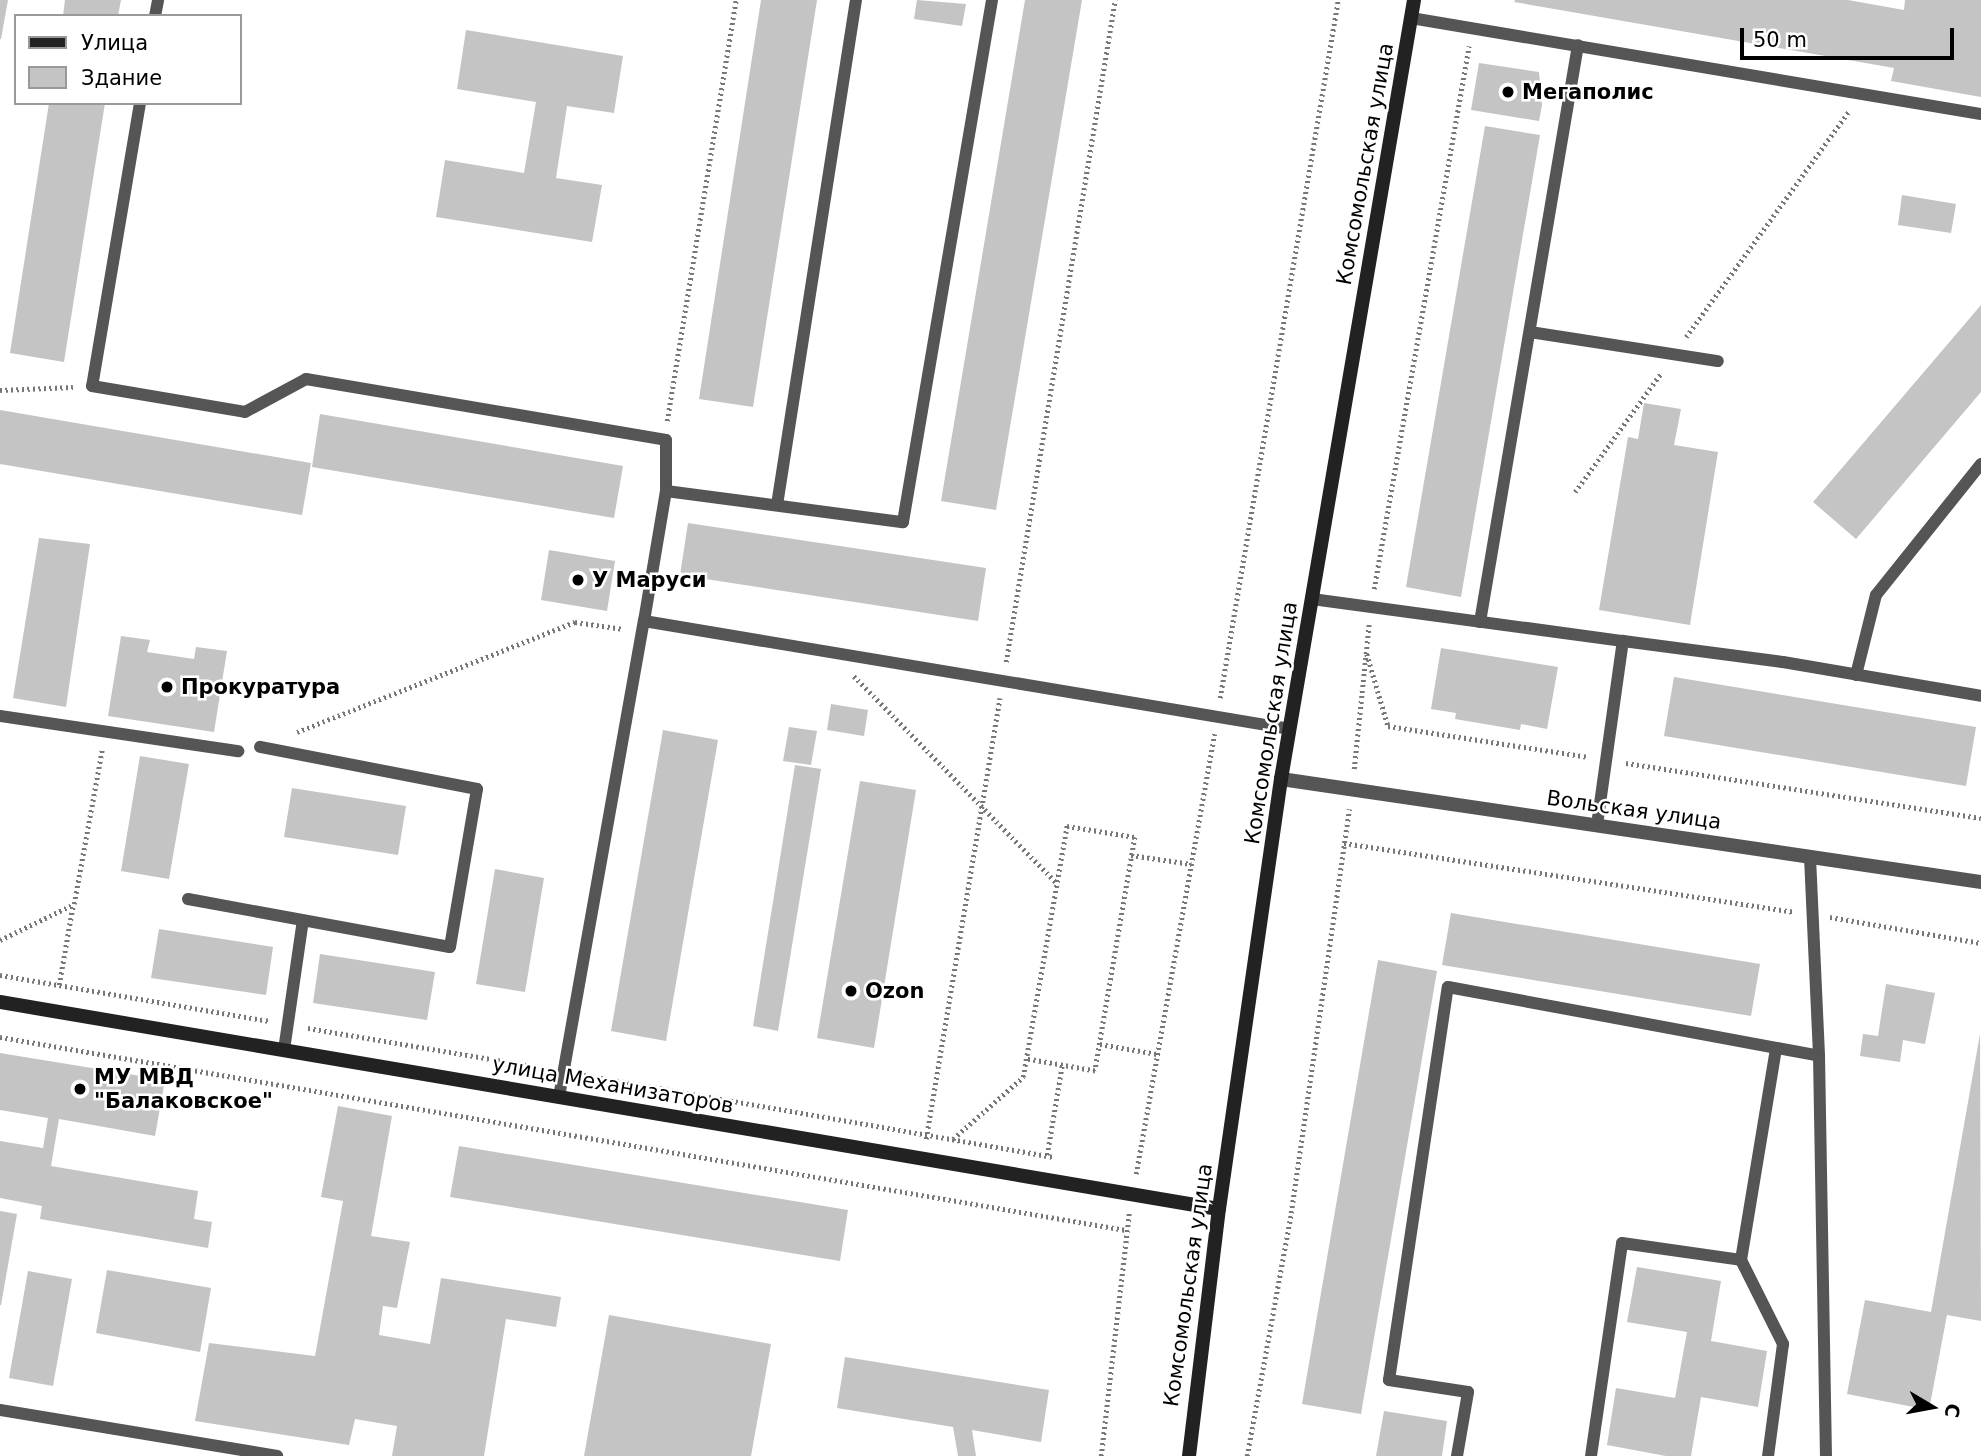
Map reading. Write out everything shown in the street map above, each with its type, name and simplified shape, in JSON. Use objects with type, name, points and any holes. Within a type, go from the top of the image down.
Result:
[{"type":"main road","name":"Комсомольская улица","points":[[1189,1456],[1219,1209],[1281,779],[1414,0]]},
{"type":"main road","name":"улица Механизаторов","points":[[0,1002],[1219,1209]]},
{"type":"street","name":"Вольская улица","points":[[1281,779],[1981,882]]},
{"type":"lane","points":[[777,505],[856,0]]},
{"type":"lane","points":[[666,491],[903,522],[992,0]]},
{"type":"lane","points":[[1411,18],[1981,114]]},
{"type":"lane","points":[[1480,622],[1578,45]]},
{"type":"lane","points":[[140,105],[92,386],[245,412],[306,379],[666,440],[666,491],[559,1097]]},
{"type":"lane","points":[[1530,332],[1718,361]]},
{"type":"lane","points":[[1856,675],[1876,595],[1981,464]]},
{"type":"lane","points":[[1312,599],[1623,641],[1981,696]]},
{"type":"lane","points":[[643,627],[831,653],[1290,729]]},
{"type":"lane","points":[[1597,825],[1623,641]]},
{"type":"lane","points":[[0,716],[238,751]]},
{"type":"lane","points":[[188,899],[450,947],[477,789],[260,747]]},
{"type":"lane","points":[[1810,857],[1819,1056],[1826,1456]]},
{"type":"lane","points":[[284,1050],[303,920]]},
{"type":"lane","points":[[1457,1456],[1468,1392],[1388,1380],[1448,987],[1819,1056]]},
{"type":"lane","points":[[1768,1456],[1783,1344],[1741,1260],[1776,1048]]},
{"type":"lane","points":[[1591,1456],[1622,1244],[1741,1260]]},
{"type":"lane","points":[[0,1410],[277,1456]]},
{"type":"path","points":[[666,440],[736,0]]},
{"type":"path","points":[[922,1159],[1115,0]]},
{"type":"path","points":[[1247,1456],[1291,1213],[1352,789],[1370,607],[1472,27]]},
{"type":"path","points":[[1575,492],[1861,93]]},
{"type":"path","points":[[0,390],[92,386]]},
{"type":"path","points":[[260,747],[575,622],[643,627]]},
{"type":"path","points":[[1366,650],[1388,726],[1981,818]]},
{"type":"path","points":[[831,653],[1057,883]]},
{"type":"path","points":[[59,985],[103,745]]},
{"type":"path","points":[[952,1139],[1023,1077],[1067,826],[1135,838],[1095,1071],[1027,1059]]},
{"type":"path","points":[[1344,843],[1812,914],[1981,943]]},
{"type":"path","points":[[1131,855],[1191,864]]},
{"type":"path","points":[[0,940],[74,904]]},
{"type":"path","points":[[0,1037],[1126,1230]]},
{"type":"path","points":[[1100,1044],[1157,1054]]},
{"type":"path","points":[[1047,1155],[1062,1065]]},
{"type":"building","points":[[0,0],[8,0],[1,39],[0,39]]},
{"type":"building","points":[[65,0],[121,0],[118,14],[63,14]]},
{"type":"building","points":[[761,0],[817,0],[753,407],[699,399]]},
{"type":"building","points":[[917,0],[966,4],[962,26],[914,19]]},
{"type":"building","points":[[1025,0],[1082,0],[996,510],[941,501]]},
{"type":"building","points":[[1848,0],[1904,10],[1905,0],[1981,0],[1981,97],[1891,81],[1894,68],[1514,2]]},
{"type":"building","points":[[466,30],[623,56],[614,113],[567,106],[556,178],[602,185],[592,242],[436,217],[445,160],[524,173],[536,102],[457,89]]},
{"type":"building","name":"Мегаполис","points":[[1479,63],[1539,72],[1542,105],[1539,121],[1471,110]]},
{"type":"building","points":[[49,105],[105,105],[64,362],[10,353]]},
{"type":"building","points":[[1485,126],[1540,135],[1461,597],[1406,587]]},
{"type":"building","points":[[1902,195],[1956,204],[1951,233],[1898,225]]},
{"type":"building","points":[[1981,305],[1981,392],[1856,539],[1813,502]]},
{"type":"building","points":[[1644,403],[1681,409],[1674,445],[1718,452],[1690,625],[1599,610],[1628,437],[1638,439]]},
{"type":"building","points":[[0,410],[311,463],[302,515],[0,464]]},
{"type":"building","points":[[320,414],[623,466],[614,518],[312,467]]},
{"type":"building","points":[[688,523],[986,568],[978,621],[680,575]]},
{"type":"building","points":[[39,538],[90,544],[66,707],[13,698]]},
{"type":"building","name":"У Маруси","points":[[549,550],[615,561],[607,611],[541,600]]},
{"type":"building","name":"Прокуратура","points":[[121,636],[150,640],[147,652],[194,659],[196,647],[227,651],[214,732],[108,716]]},
{"type":"building","points":[[1441,648],[1558,667],[1547,729],[1521,724],[1520,730],[1455,719],[1456,713],[1431,709]]},
{"type":"building","points":[[1674,677],[1976,727],[1966,786],[1664,736]]},
{"type":"building","points":[[831,704],[868,710],[864,736],[827,730]]},
{"type":"building","points":[[789,727],[817,731],[811,765],[783,761]]},
{"type":"building","points":[[663,730],[718,740],[666,1041],[611,1031]]},
{"type":"building","points":[[140,756],[189,764],[169,879],[121,871]]},
{"type":"building","points":[[795,765],[821,769],[778,1031],[753,1026]]},
{"type":"building","points":[[860,781],[916,790],[874,1048],[817,1038]]},
{"type":"building","points":[[292,788],[406,806],[398,855],[284,837]]},
{"type":"building","points":[[495,869],[544,878],[525,992],[476,984]]},
{"type":"building","points":[[1451,913],[1760,964],[1751,1016],[1442,965]]},
{"type":"building","points":[[159,929],[273,947],[266,995],[151,978]]},
{"type":"building","points":[[320,954],[435,972],[427,1020],[313,1003]]},
{"type":"building","points":[[1378,960],[1437,971],[1361,1414],[1302,1404]]},
{"type":"building","points":[[1886,984],[1935,993],[1925,1044],[1903,1040],[1900,1062],[1860,1056],[1863,1034],[1878,1036]]},
{"type":"building","points":[[1980,1034],[1981,1321],[1947,1315],[1929,1410],[1847,1394],[1865,1300],[1931,1312]]},
{"type":"building","points":[[0,1053],[165,1080],[155,1136],[59,1119],[51,1166],[198,1191],[194,1219],[212,1222],[208,1248],[40,1219],[42,1206],[0,1198],[0,1141],[43,1148],[48,1118],[0,1110]]},
{"type":"building","points":[[338,1106],[392,1116],[371,1236],[410,1242],[397,1308],[383,1306],[379,1335],[430,1344],[441,1278],[561,1297],[556,1327],[506,1319],[484,1456],[392,1456],[397,1426],[355,1419],[349,1445],[195,1421],[209,1343],[315,1356],[343,1201],[321,1197]]},
{"type":"building","points":[[459,1146],[848,1210],[840,1261],[450,1197]]},
{"type":"building","points":[[0,1211],[17,1214],[1,1305],[0,1305]]},
{"type":"building","points":[[1637,1267],[1721,1281],[1711,1341],[1767,1351],[1758,1407],[1701,1397],[1691,1456],[1666,1456],[1607,1445],[1616,1388],[1675,1398],[1687,1332],[1627,1322]]},
{"type":"building","points":[[107,1270],[211,1288],[200,1352],[96,1333]]},
{"type":"building","points":[[28,1271],[72,1279],[53,1386],[9,1378]]},
{"type":"building","points":[[609,1315],[771,1344],[751,1456],[584,1456]]},
{"type":"building","points":[[845,1357],[1049,1390],[1041,1442],[972,1430],[976,1456],[958,1456],[953,1427],[837,1408]]},
{"type":"building","points":[[1384,1411],[1447,1421],[1442,1456],[1376,1456]]},
{"type":"place","name":"Мегаполис","points":[[1508,92]]},
{"type":"place","name":"У Маруси","points":[[578,580]]},
{"type":"place","name":"Прокуратура","points":[[167,687]]},
{"type":"place","name":"Ozon","points":[[851,991]]},
{"type":"place","name":"МУ МВД \"Балаковское\"","points":[[80,1089]]}]
